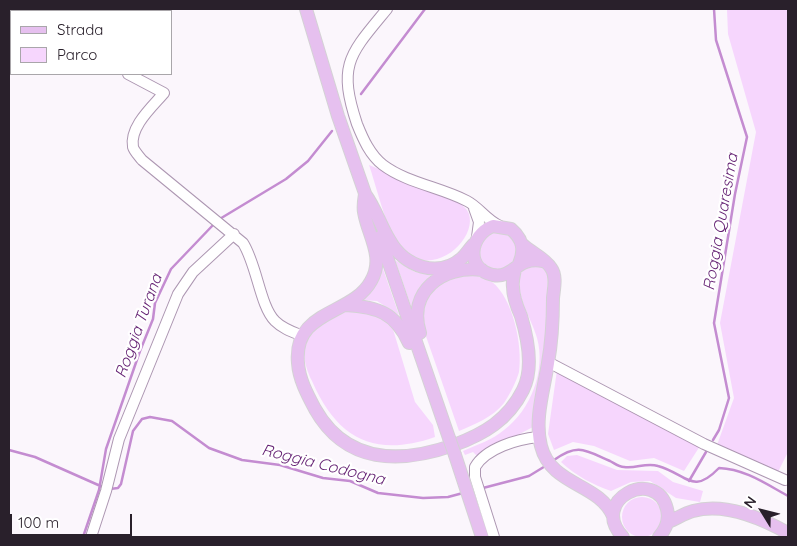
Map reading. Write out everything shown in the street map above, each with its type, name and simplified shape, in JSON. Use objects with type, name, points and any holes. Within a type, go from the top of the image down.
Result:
[{"type":"main road","points":[[306,9],[338,116],[449,438],[455,455],[469,476],[477,501],[482,537]]},
{"type":"main road","points":[[365,194],[374,206],[390,241],[408,261],[419,266],[438,268],[461,258],[487,228],[500,226],[516,233],[522,244],[546,262],[553,271],[548,362],[538,437],[545,457],[554,469],[570,482],[594,494],[606,504],[613,516],[617,530],[623,537]]},
{"type":"main road","points":[[365,194],[363,210],[376,251],[377,266],[372,280],[364,292],[355,300],[319,318],[302,336],[297,350],[302,384],[320,417],[348,445],[365,452],[385,457],[410,457],[456,444],[493,427],[507,415],[524,388],[528,371],[528,350],[525,331],[514,296],[517,266],[522,257],[522,244]]},
{"type":"main road","points":[[476,240],[474,258],[514,296]]},
{"type":"main road","points":[[424,365],[424,345],[417,322],[420,306],[430,284],[442,274],[456,269],[509,273],[517,266],[532,260],[546,262]]},
{"type":"main road","points":[[343,305],[376,308],[387,314],[403,328],[412,350],[424,365]]},
{"type":"main road","points":[[594,494],[611,498],[637,489],[655,492],[666,505],[668,522]]},
{"type":"main road","points":[[613,516],[614,509],[621,496]]},
{"type":"main road","points":[[666,505],[693,511]]},
{"type":"main road","points":[[659,537],[668,522],[693,511],[711,509],[731,511],[764,520],[788,533]]},
{"type":"street","points":[[387,9],[357,46],[347,71],[348,98],[362,136],[372,154],[384,166],[464,200],[487,219],[500,226]]},
{"type":"street","points":[[130,75],[164,92],[142,119],[132,137],[133,148],[142,160],[234,234],[250,254],[269,312],[284,328],[302,336]]},
{"type":"street","points":[[474,207],[479,222],[476,240]]},
{"type":"street","points":[[91,537],[107,488],[119,439],[178,294],[194,272],[234,234]]},
{"type":"street","points":[[548,362],[704,444],[785,480]]},
{"type":"street","points":[[469,476],[483,458],[516,441],[538,437]]},
{"type":"street","points":[[477,501],[494,537]]},
{"type":"green space","points":[[727,9],[788,9],[788,452],[777,474],[717,445],[734,398],[720,323],[756,132],[728,34]]},
{"type":"green space","points":[[369,165],[459,202],[467,210],[470,220],[468,232],[461,243],[451,252],[438,259],[425,260],[410,256],[393,238]]},
{"type":"green space","points":[[498,232],[505,233],[511,238],[516,244],[516,258],[511,264],[505,269],[498,270],[491,269],[485,264],[480,258],[479,251],[480,244],[485,238],[491,233]]},
{"type":"green space","points":[[380,260],[399,315],[377,301],[361,300]]},
{"type":"green space","points":[[395,260],[415,272],[432,274],[419,290],[412,309]]},
{"type":"green space","points":[[540,265],[548,275],[546,343],[533,427],[477,456],[473,452],[465,455],[463,451],[494,437],[514,422],[529,401],[538,376],[539,350],[537,338],[523,304],[519,286],[523,269]]},
{"type":"green space","points":[[470,273],[492,282],[506,299],[518,336],[520,361],[517,379],[504,403],[489,417],[459,431],[421,322],[429,293],[441,281]]},
{"type":"green space","points":[[340,311],[376,313],[392,326],[415,402],[433,425],[435,437],[414,443],[376,444],[360,439],[346,430],[333,417],[322,401],[310,376],[306,365],[304,348],[307,337],[313,329]]},
{"type":"green space","points":[[557,370],[700,446],[684,471],[654,458],[630,461],[594,446],[573,442],[554,450],[548,434]]},
{"type":"green space","points":[[577,455],[617,470],[658,471],[673,482],[703,491],[700,502],[676,498],[650,481],[631,482],[611,491],[604,489],[578,475],[561,462],[567,456]]},
{"type":"green space","points":[[638,497],[646,497],[653,500],[659,506],[662,517],[659,528],[653,534],[646,537],[638,537],[631,534],[625,528],[622,521],[622,513],[625,506],[631,500]]},
{"type":"waterway","name":"Roggia Turana","points":[[361,94],[425,9]]},
{"type":"waterway","name":"Roggia Quaresima","points":[[713,440],[719,430],[729,398],[714,323],[735,194],[747,137],[716,40],[714,9]]},
{"type":"waterway","name":"Roggia Turana","points":[[218,220],[286,179],[308,161],[332,131]]},
{"type":"waterway","name":"Roggia Turana","points":[[83,537],[99,490],[106,449],[153,319],[155,303],[171,269],[214,224]]},
{"type":"waterway","name":"Roggia Codogna","points":[[110,489],[118,488],[121,484],[133,431],[142,419],[150,417],[172,421],[209,448],[242,460],[280,465],[323,478],[350,481],[378,493],[423,498],[448,497],[463,493]]},
{"type":"waterway","name":"Roggia Codogna","points":[[9,450],[35,457],[105,488]]},
{"type":"waterway","name":"Roggia Codogna","points":[[554,460],[569,451],[582,450],[620,466],[654,465],[695,482],[702,481],[719,468],[729,469],[755,478],[788,496]]},
{"type":"waterway","name":"Roggia Quaresima","points":[[689,481],[706,452]]},
{"type":"waterway","name":"Roggia Codogna","points":[[483,488],[529,476],[547,465]]}]
